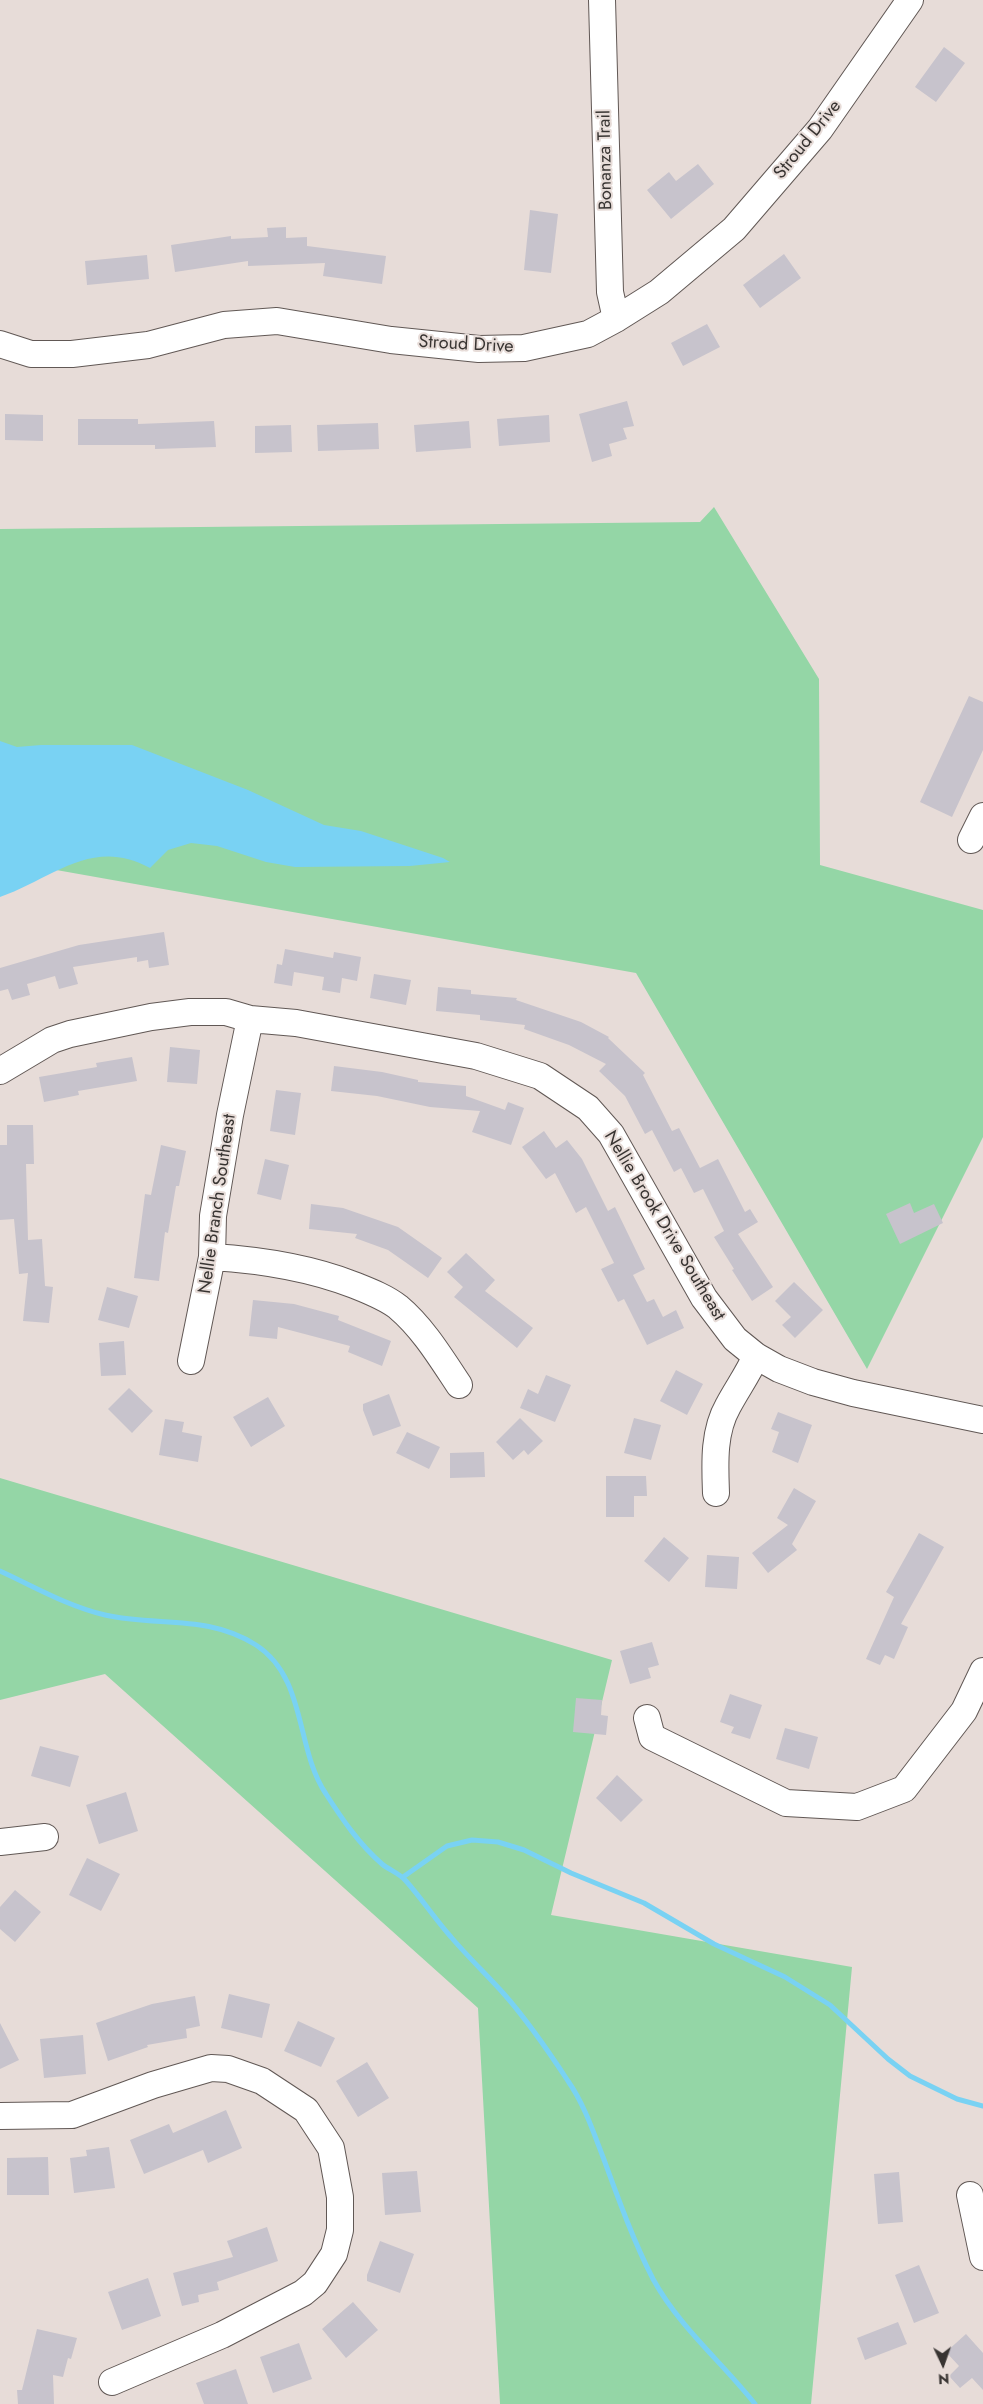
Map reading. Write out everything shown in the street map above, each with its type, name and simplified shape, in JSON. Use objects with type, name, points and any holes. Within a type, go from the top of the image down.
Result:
[{"type":"street","name":"Bonanza Trail","points":[[602,0],[610,292],[616,320]]},
{"type":"street","name":"Stroud Drive","points":[[0,344],[31,354],[72,354],[148,345],[224,325],[277,321],[391,340],[488,349],[524,348],[588,334],[616,320],[659,292],[734,228],[820,130],[910,0]]},
{"type":"street","points":[[971,840],[983,816]]},
{"type":"street","name":"Nellie Brook Drive Southeast","points":[[0,1071],[52,1040],[70,1034],[190,1012],[226,1012],[250,1019],[296,1023],[476,1056],[540,1076],[588,1108],[611,1134],[704,1298],[735,1339],[756,1356],[813,1382],[853,1393],[983,1420]]},
{"type":"street","name":"Nellie Branch Southeast","points":[[191,1361],[212,1257],[213,1216],[230,1115],[250,1019]]},
{"type":"street","points":[[212,1257],[251,1260],[306,1269],[331,1276],[375,1293],[398,1307],[428,1340],[459,1385]]},
{"type":"street","points":[[716,1493],[715,1463],[719,1429],[727,1407],[744,1382],[756,1356]]},
{"type":"street","points":[[647,1718],[652,1737],[786,1803],[857,1807],[904,1790],[964,1711],[983,1671]]},
{"type":"street","points":[[0,1842],[45,1837]]},
{"type":"street","points":[[0,2116],[72,2115],[153,2085],[211,2068],[228,2069],[262,2081],[306,2110],[331,2148],[340,2197],[340,2230],[334,2254],[315,2283],[303,2293],[222,2335],[112,2382]]},
{"type":"street","points":[[970,2196],[983,2256]]},
{"type":"green space","points":[[714,507],[819,679],[820,865],[983,910],[983,1137],[867,1369],[636,973],[0,860],[0,529],[700,522]]},
{"type":"green space","points":[[0,1478],[612,1660],[551,1915],[852,1967],[811,2404],[500,2404],[478,2008],[105,1674],[0,1700]]},
{"type":"water","points":[[0,741],[17,747],[41,745],[132,745],[248,790],[324,825],[361,831],[450,862],[410,866],[295,867],[266,862],[217,846],[191,843],[168,850],[150,868],[129,859],[109,856],[91,858],[55,871],[0,897]]},
{"type":"building","points":[[944,47],[965,63],[936,102],[915,87]]},
{"type":"building","points":[[698,164],[714,184],[671,219],[647,190],[669,172],[676,181]]},
{"type":"building","points":[[530,210],[558,214],[551,273],[524,270]]},
{"type":"building","points":[[286,227],[286,238],[307,237],[307,246],[386,256],[382,284],[323,276],[325,263],[248,266],[248,261],[175,272],[171,245],[231,236],[231,239],[268,237],[267,228]]},
{"type":"building","points":[[784,254],[801,278],[760,308],[743,285]]},
{"type":"building","points":[[147,255],[149,279],[87,285],[85,261]]},
{"type":"building","points":[[707,324],[720,347],[683,366],[671,343]]},
{"type":"building","points":[[627,401],[634,426],[623,428],[627,439],[609,444],[612,456],[592,462],[579,414]]},
{"type":"building","points":[[5,414],[43,415],[43,441],[5,440]]},
{"type":"building","points":[[549,415],[550,442],[499,446],[497,419]]},
{"type":"building","points":[[78,419],[138,419],[138,424],[214,421],[216,447],[155,449],[155,445],[78,445]]},
{"type":"building","points":[[469,421],[471,448],[416,452],[414,425]]},
{"type":"building","points":[[378,423],[379,449],[318,451],[317,425]]},
{"type":"building","points":[[291,425],[292,452],[255,453],[255,426]]},
{"type":"building","points":[[969,696],[983,702],[983,750],[952,817],[920,802]]},
{"type":"building","points":[[164,932],[169,965],[149,968],[148,960],[137,962],[137,957],[73,967],[78,984],[59,989],[55,976],[27,984],[30,995],[12,1000],[8,989],[0,991],[0,968],[79,945]]},
{"type":"building","points":[[285,949],[333,958],[334,952],[361,957],[357,981],[342,978],[340,993],[322,990],[324,977],[294,972],[292,986],[274,983],[277,964],[282,965]]},
{"type":"building","points":[[374,974],[411,980],[406,1005],[370,998]]},
{"type":"building","points":[[438,987],[471,990],[471,994],[517,998],[516,1000],[581,1022],[609,1037],[645,1073],[643,1075],[672,1131],[679,1128],[700,1168],[718,1159],[745,1212],[750,1209],[758,1222],[738,1234],[773,1287],[752,1301],[714,1237],[724,1231],[703,1189],[694,1193],[681,1168],[674,1172],[652,1130],[645,1134],[625,1096],[599,1071],[606,1064],[569,1045],[524,1029],[525,1025],[480,1020],[480,1015],[436,1011]]},
{"type":"building","points":[[170,1047],[200,1050],[197,1084],[167,1082]]},
{"type":"building","points":[[132,1057],[137,1081],[78,1091],[79,1095],[44,1102],[39,1077],[97,1067],[96,1063]]},
{"type":"building","points":[[334,1066],[382,1072],[418,1080],[418,1082],[466,1086],[466,1096],[505,1110],[508,1102],[524,1108],[511,1145],[472,1132],[480,1111],[430,1107],[377,1096],[331,1091]]},
{"type":"building","points":[[276,1090],[301,1093],[295,1135],[270,1131]]},
{"type":"building","points":[[7,1125],[33,1125],[34,1164],[26,1164],[28,1240],[42,1239],[45,1286],[53,1287],[49,1323],[23,1321],[28,1273],[19,1274],[14,1219],[0,1220],[0,1145],[7,1145]]},
{"type":"building","points":[[544,1131],[556,1148],[567,1140],[582,1159],[608,1211],[615,1207],[645,1269],[633,1275],[647,1302],[654,1299],[663,1317],[676,1310],[684,1328],[647,1345],[624,1299],[618,1302],[601,1269],[614,1263],[586,1207],[576,1213],[555,1173],[546,1179],[522,1147]]},
{"type":"building","points":[[161,1145],[186,1151],[179,1186],[176,1186],[168,1233],[165,1232],[159,1281],[134,1278],[145,1194],[151,1195]]},
{"type":"building","points":[[265,1159],[289,1165],[281,1200],[257,1194]]},
{"type":"building","points":[[910,1203],[914,1213],[934,1204],[943,1223],[900,1244],[886,1214]]},
{"type":"building","points":[[311,1204],[343,1208],[398,1227],[442,1258],[428,1278],[388,1250],[355,1238],[357,1234],[309,1229]]},
{"type":"building","points":[[466,1253],[495,1280],[485,1291],[533,1328],[517,1348],[454,1297],[463,1287],[447,1272]]},
{"type":"building","points":[[794,1282],[823,1310],[795,1338],[782,1325],[791,1317],[775,1301]]},
{"type":"building","points":[[107,1287],[138,1296],[129,1328],[98,1320]]},
{"type":"building","points":[[253,1300],[294,1304],[339,1316],[338,1320],[391,1341],[382,1366],[348,1352],[350,1346],[278,1327],[277,1339],[249,1336]]},
{"type":"building","points":[[124,1341],[126,1375],[101,1376],[99,1343]]},
{"type":"building","points":[[676,1370],[703,1384],[687,1415],[660,1401]]},
{"type":"building","points":[[546,1375],[571,1385],[555,1422],[520,1408],[528,1389],[538,1394]]},
{"type":"building","points":[[129,1388],[153,1411],[132,1433],[108,1409]]},
{"type":"building","points":[[389,1394],[401,1426],[373,1436],[363,1410],[363,1404]]},
{"type":"building","points":[[268,1397],[285,1426],[251,1447],[233,1417]]},
{"type":"building","points":[[778,1412],[812,1425],[798,1463],[772,1452],[779,1432],[771,1429]]},
{"type":"building","points":[[520,1418],[543,1441],[528,1455],[524,1450],[513,1460],[496,1442]]},
{"type":"building","points":[[634,1418],[661,1425],[651,1460],[624,1453]]},
{"type":"building","points":[[165,1419],[184,1422],[182,1432],[202,1436],[198,1462],[159,1455]]},
{"type":"building","points":[[407,1432],[440,1447],[429,1469],[396,1453]]},
{"type":"building","points":[[484,1452],[485,1477],[450,1478],[450,1453]]},
{"type":"building","points":[[606,1476],[646,1476],[647,1496],[634,1496],[634,1517],[606,1517]]},
{"type":"building","points":[[794,1488],[816,1501],[792,1544],[797,1550],[768,1573],[752,1553],[788,1525],[777,1518]]},
{"type":"building","points":[[919,1533],[944,1547],[901,1624],[908,1627],[894,1659],[885,1655],[880,1665],[866,1659],[894,1597],[886,1592]]},
{"type":"building","points":[[664,1537],[689,1558],[669,1582],[644,1561]]},
{"type":"building","points":[[707,1555],[739,1557],[737,1589],[705,1587]]},
{"type":"building","points":[[652,1642],[659,1665],[648,1668],[651,1678],[630,1684],[620,1651]]},
{"type":"building","points":[[730,1694],[762,1705],[750,1739],[731,1733],[734,1727],[720,1722]]},
{"type":"building","points":[[576,1698],[602,1700],[601,1715],[608,1716],[606,1735],[573,1732]]},
{"type":"building","points":[[785,1728],[818,1737],[809,1769],[776,1759]]},
{"type":"building","points":[[40,1746],[79,1756],[70,1787],[31,1776]]},
{"type":"building","points":[[617,1775],[643,1800],[621,1822],[596,1798]]},
{"type":"building","points":[[126,1792],[138,1831],[99,1844],[86,1805]]},
{"type":"building","points":[[87,1858],[120,1874],[101,1911],[69,1895]]},
{"type":"building","points":[[15,1890],[41,1912],[15,1942],[0,1929],[0,1907]]},
{"type":"building","points":[[229,1994],[270,2004],[262,2038],[221,2028]]},
{"type":"building","points":[[195,1996],[200,2026],[186,2029],[187,2038],[147,2045],[148,2047],[108,2061],[96,2023],[152,2004]]},
{"type":"building","points":[[298,2021],[335,2038],[321,2067],[284,2051]]},
{"type":"building","points":[[0,2023],[19,2060],[0,2069]]},
{"type":"building","points":[[83,2035],[86,2074],[44,2078],[40,2039]]},
{"type":"building","points":[[367,2062],[389,2098],[358,2117],[336,2081]]},
{"type":"building","points":[[226,2110],[242,2148],[208,2163],[203,2150],[144,2174],[130,2140],[169,2124],[173,2133]]},
{"type":"building","points":[[109,2147],[115,2188],[74,2193],[70,2158],[87,2156],[86,2150]]},
{"type":"building","points":[[48,2157],[49,2195],[7,2195],[7,2158]]},
{"type":"building","points":[[417,2171],[421,2212],[385,2215],[382,2173]]},
{"type":"building","points":[[899,2172],[903,2222],[878,2224],[874,2174]]},
{"type":"building","points":[[267,2227],[278,2261],[217,2282],[219,2290],[198,2295],[199,2302],[182,2306],[173,2273],[233,2257],[227,2241]]},
{"type":"building","points":[[380,2241],[414,2254],[400,2293],[367,2281],[367,2275]]},
{"type":"building","points":[[919,2265],[939,2313],[914,2323],[895,2275]]},
{"type":"building","points":[[148,2278],[161,2316],[122,2330],[108,2292]]},
{"type":"building","points":[[353,2302],[378,2330],[346,2358],[322,2329]]},
{"type":"building","points":[[898,2322],[907,2344],[865,2360],[857,2338]]},
{"type":"building","points":[[37,2329],[77,2338],[71,2359],[68,2358],[63,2377],[53,2375],[54,2404],[18,2404],[17,2390],[22,2390]]},
{"type":"building","points":[[966,2334],[983,2353],[983,2390],[972,2378],[960,2388],[949,2376],[959,2366],[946,2352]]},
{"type":"building","points":[[299,2343],[312,2379],[273,2393],[260,2357]]},
{"type":"building","points":[[236,2369],[248,2404],[204,2404],[196,2383]]},
{"type":"waterway","points":[[0,1571],[64,1601],[105,1615],[201,1625],[238,1635],[256,1645],[272,1659],[284,1676],[292,1695],[309,1756],[316,1776],[326,1794],[351,1831],[382,1864],[406,1881],[451,1937],[498,1987],[529,2025],[574,2090],[583,2108],[596,2137],[632,2234],[653,2279],[688,2329],[755,2404]]},
{"type":"waterway","points":[[403,1877],[447,1846],[472,1840],[498,1842],[524,1850],[571,1873],[644,1903],[714,1944],[785,1977],[830,2005],[888,2059],[910,2076],[957,2099],[983,2106]]}]
